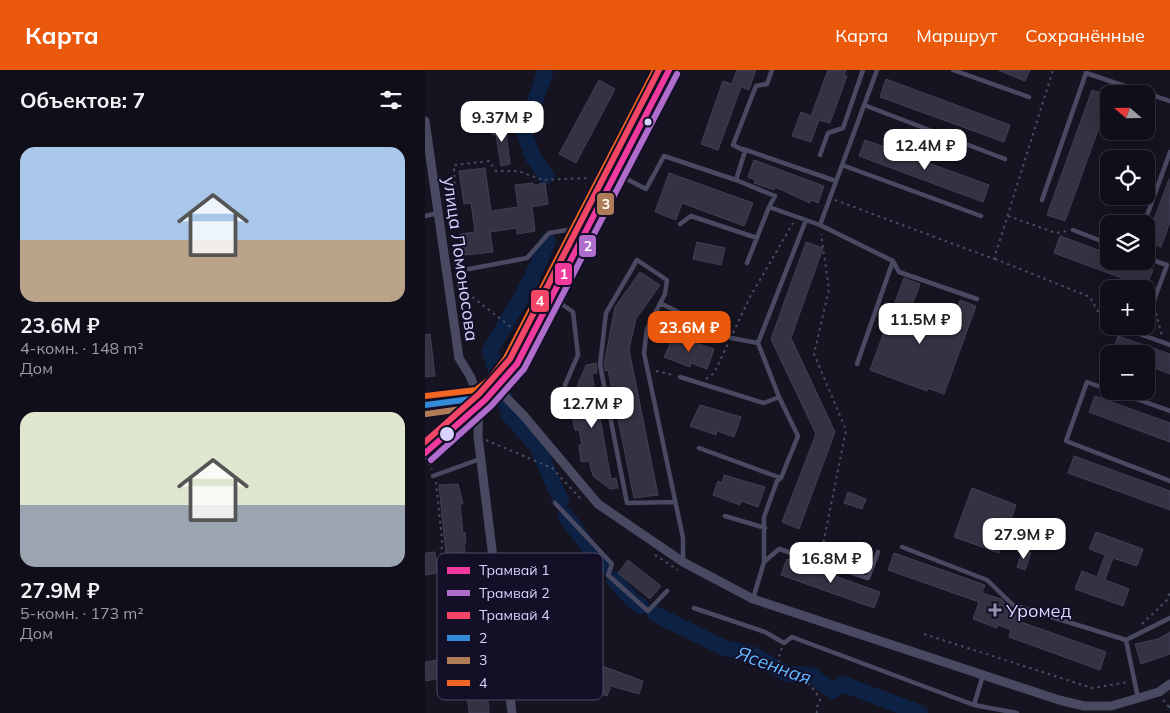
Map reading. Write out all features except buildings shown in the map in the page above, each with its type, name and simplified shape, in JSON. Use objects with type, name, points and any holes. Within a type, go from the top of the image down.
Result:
[{"type":"main road","points":[[425,405],[479,398],[496,386],[513,363],[612,171],[661,71]]},
{"type":"street","name":"улица Ломоносова","points":[[425,121],[459,358],[471,376],[479,398]]},
{"type":"street","points":[[496,386],[524,416],[598,504],[683,562],[753,599],[983,675],[1084,706],[1111,706],[1159,692],[1170,684]]},
{"type":"street","points":[[479,398],[477,436],[492,553]]},
{"type":"street","points":[[510,700],[512,713]]},
{"type":"lane","points":[[736,180],[745,151],[733,145],[756,86],[767,84],[772,70]]},
{"type":"lane","points":[[820,155],[827,133],[843,128],[863,70]]},
{"type":"lane","points":[[820,225],[877,70]]},
{"type":"lane","points":[[953,70],[1029,97]]},
{"type":"lane","points":[[1043,200],[1086,73],[1170,100]]},
{"type":"lane","points":[[864,105],[1005,159]]},
{"type":"lane","points":[[737,147],[836,181]]},
{"type":"lane","points":[[1147,215],[1170,152]]},
{"type":"lane","points":[[612,171],[646,188],[663,156],[736,180],[775,196],[747,263]]},
{"type":"lane","points":[[842,165],[981,216]]},
{"type":"lane","points":[[769,207],[820,225],[893,261],[899,272],[977,298]]},
{"type":"lane","points":[[425,216],[438,213]]},
{"type":"lane","points":[[680,224],[691,216],[757,238]]},
{"type":"lane","points":[[753,599],[764,562],[764,517],[777,481],[781,478],[797,436],[779,397],[758,343],[806,220]]},
{"type":"lane","points":[[469,269],[527,258],[549,233],[583,227]]},
{"type":"lane","points":[[1073,230],[1100,240]]},
{"type":"lane","points":[[675,502],[627,503],[599,365],[606,313],[637,260],[667,280],[665,294],[647,329],[644,353],[683,538],[683,562]]},
{"type":"lane","points":[[857,364],[893,261]]},
{"type":"lane","points":[[1155,261],[1167,265],[1155,298]]},
{"type":"lane","points":[[548,295],[573,312],[578,355],[565,385],[564,413]]},
{"type":"lane","points":[[660,304],[731,338],[758,343]]},
{"type":"lane","points":[[1141,335],[1170,345]]},
{"type":"lane","points":[[680,377],[764,404],[779,397]]},
{"type":"lane","points":[[1100,387],[1087,382],[1066,442],[1170,481]]},
{"type":"lane","points":[[1139,400],[1170,411]]},
{"type":"lane","points":[[699,448],[781,478]]},
{"type":"lane","points":[[434,475],[480,459]]},
{"type":"lane","points":[[555,503],[602,553]]},
{"type":"lane","points":[[725,516],[765,528]]},
{"type":"lane","points":[[902,547],[987,580],[1013,605],[1126,640],[1170,618]]},
{"type":"lane","points":[[764,562],[779,549],[868,578],[878,552]]},
{"type":"lane","points":[[603,554],[612,564],[608,575],[648,611],[667,591]]},
{"type":"lane","points":[[694,608],[765,632],[784,643],[792,637],[974,705],[1017,713]]},
{"type":"lane","points":[[1126,640],[1138,698]]},
{"type":"lane","points":[[974,705],[983,675]]},
{"type":"path","points":[[1037,124],[1053,70]]},
{"type":"path","points":[[438,213],[455,207],[454,165],[489,161],[496,171],[518,171],[543,180],[589,178]]},
{"type":"path","points":[[1008,216],[1056,233],[1073,230]]},
{"type":"path","points":[[699,383],[714,373],[749,297],[797,217]]},
{"type":"path","points":[[819,562],[846,430],[814,354],[829,289],[820,225]]},
{"type":"path","points":[[994,259],[1090,297],[1100,315]]},
{"type":"path","points":[[447,278],[511,328]]},
{"type":"path","points":[[648,370],[680,377]]},
{"type":"path","points":[[442,553],[442,539],[434,475],[425,457],[467,423]]},
{"type":"path","points":[[477,436],[547,466]]},
{"type":"path","points":[[1139,627],[1167,600],[1170,592]]},
{"type":"path","points":[[924,634],[1092,688],[1134,682]]},
{"type":"path","points":[[784,643],[778,659],[781,668],[800,676],[815,690],[820,700],[816,709],[817,713]]},
{"type":"path","points":[[1170,706],[1170,712]]},
{"type":"waterway","name":"Ясенная","points":[[546,70],[524,132],[533,157],[546,176]]},
{"type":"waterway","name":"Ясенная","points":[[548,241],[530,282],[490,351],[510,416],[537,446],[561,501]]},
{"type":"waterway","name":"Ясенная","points":[[566,516],[593,553]]},
{"type":"waterway","name":"Ясенная","points":[[614,579],[633,601],[641,606]]},
{"type":"waterway","name":"Ясенная","points":[[655,614],[722,647],[754,655],[787,674],[811,675],[833,691],[843,684],[920,713]]},
{"type":"tram line","name":"4","points":[[425,442],[479,394],[510,359],[659,70]]},
{"type":"tram line","name":"1","points":[[425,453],[485,400],[517,364],[669,70]]},
{"type":"tram line","name":"2","points":[[431,460],[491,406],[524,369],[677,74]]},
{"type":"transit line","name":"4","points":[[425,396],[476,390],[489,380],[506,358],[655,70]]},
{"type":"transit line","name":"2","points":[[425,405],[479,398],[495,386],[513,363],[665,70]]},
{"type":"transit line","name":"3","points":[[426,414],[483,406],[501,392],[520,368],[673,74]]},
{"type":"place","name":"Уромед","points":[[995,610]]}]
